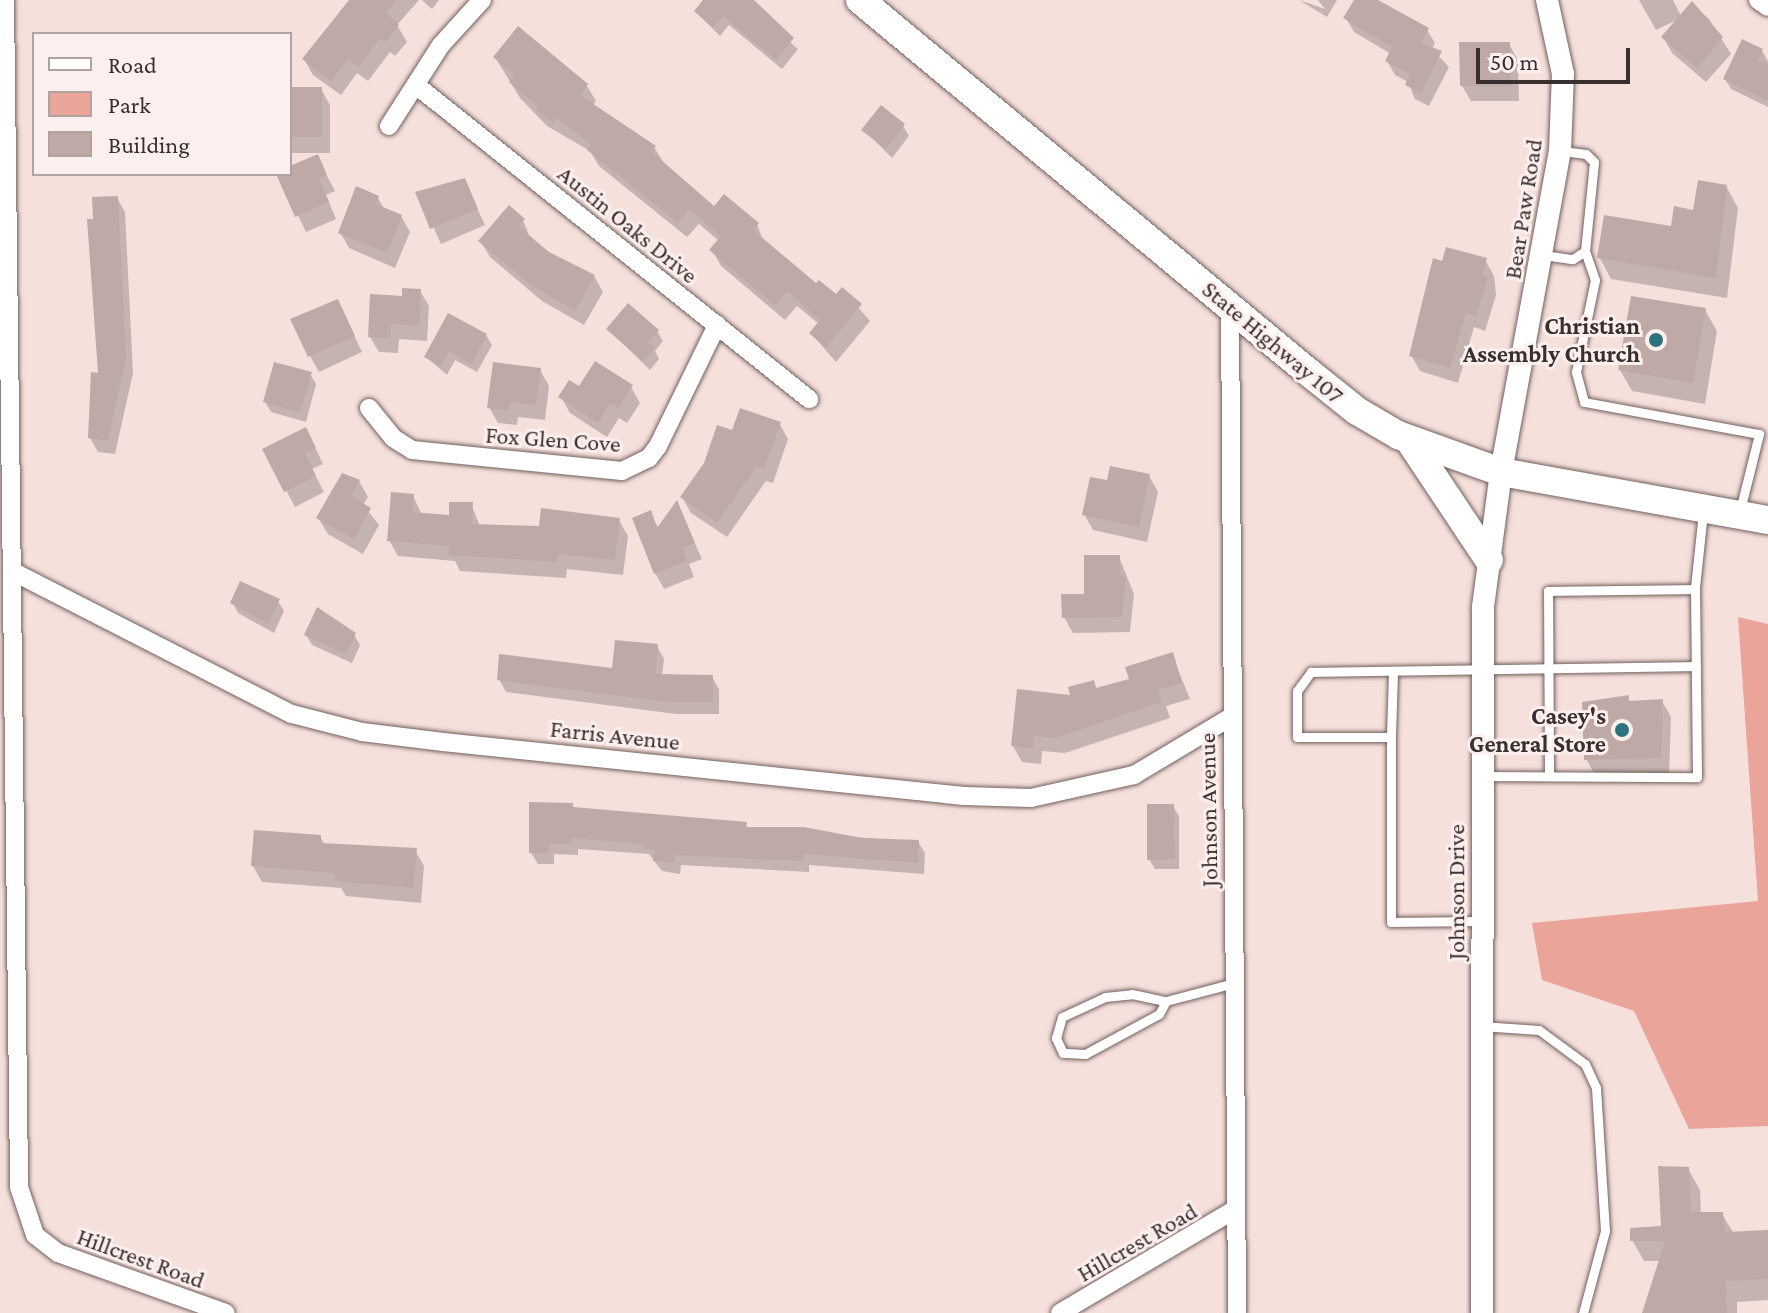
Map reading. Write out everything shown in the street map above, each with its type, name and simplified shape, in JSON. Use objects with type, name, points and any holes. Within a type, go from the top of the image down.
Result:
[{"type":"main road","name":"State Highway 107","points":[[860,0],[1357,411],[1409,440],[1501,472],[1768,520]]},
{"type":"main road","points":[[1409,440],[1489,560]]},
{"type":"street","name":"Hillcrest Road","points":[[5,0],[4,478],[12,571],[7,942],[19,1187],[35,1235],[75,1263],[182,1306],[226,1313]]},
{"type":"street","points":[[389,126],[441,45],[482,0]]},
{"type":"street","name":"Bear Paw Road","points":[[1501,472],[1560,151],[1563,74],[1547,0]]},
{"type":"street","points":[[1758,0],[1768,7]]},
{"type":"street","name":"Austin Oaks Drive","points":[[417,86],[809,399]]},
{"type":"street","name":"Johnson Avenue","points":[[1230,307],[1237,1313]]},
{"type":"street","name":"Fox Glen Cove","points":[[369,408],[382,427],[412,450],[622,471],[649,458],[658,446],[717,325]]},
{"type":"street","name":"Johnson Drive","points":[[1482,1313],[1482,671],[1489,560],[1501,472]]},
{"type":"street","name":"Farris Avenue","points":[[12,571],[292,714],[403,737],[964,796],[1031,798],[1134,775],[1231,717]]},
{"type":"street","name":"Hillcrest Road","points":[[1060,1313],[1236,1209]]},
{"type":"lane","points":[[1560,151],[1586,154],[1594,162],[1585,251],[1595,280],[1576,372],[1584,402],[1759,434],[1739,515]]},
{"type":"lane","points":[[1543,255],[1573,259],[1585,251]]},
{"type":"lane","points":[[1482,776],[1697,777],[1695,589],[1703,509]]},
{"type":"lane","points":[[1549,776],[1548,591],[1695,589]]},
{"type":"lane","points":[[1391,737],[1297,737],[1297,691],[1311,672],[1696,666]]},
{"type":"lane","points":[[1393,672],[1391,922],[1482,921]]},
{"type":"lane","points":[[1166,1001],[1159,1014],[1085,1054],[1063,1053],[1056,1038],[1062,1017],[1105,997],[1132,994],[1166,1001],[1234,983]]},
{"type":"lane","points":[[1481,1026],[1539,1030],[1585,1064],[1596,1088],[1605,1231],[1583,1313]]},
{"type":"green space","points":[[1738,617],[1768,624],[1768,1126],[1689,1129],[1634,1011],[1542,980],[1532,923],[1758,901]]},
{"type":"building","points":[[349,0],[397,0],[386,13],[399,25],[385,42],[380,38],[359,67],[348,59],[331,81],[302,59]]},
{"type":"building","points":[[703,0],[754,0],[794,38],[776,60],[723,16],[713,28],[694,11]]},
{"type":"building","points":[[1354,0],[1378,0],[1429,28],[1421,43],[1442,51],[1421,93],[1405,85],[1410,74],[1385,61],[1392,47],[1343,18]]},
{"type":"building","points":[[1692,1],[1723,37],[1697,68],[1661,37]]},
{"type":"building","points":[[518,26],[588,84],[580,95],[656,146],[652,152],[714,206],[724,194],[759,223],[753,230],[816,283],[819,280],[836,294],[842,287],[862,304],[826,348],[809,333],[820,320],[787,291],[775,305],[709,250],[721,236],[689,209],[678,223],[587,150],[591,145],[557,118],[553,123],[536,110],[538,106],[509,82],[515,75],[493,57]]},
{"type":"building","points":[[1742,39],[1763,49],[1758,60],[1768,64],[1768,101],[1723,79]]},
{"type":"building","points":[[1459,42],[1510,42],[1511,86],[1460,86]]},
{"type":"building","points":[[292,87],[322,87],[322,137],[292,137]]},
{"type":"building","points":[[881,105],[905,124],[886,149],[861,130]]},
{"type":"building","points":[[318,154],[327,175],[319,179],[329,202],[295,217],[277,176],[292,176],[292,165]]},
{"type":"building","points":[[465,178],[478,209],[430,229],[415,192]]},
{"type":"building","points":[[1698,180],[1727,185],[1716,278],[1597,258],[1604,215],[1671,226],[1674,206],[1693,210]]},
{"type":"building","points":[[356,186],[379,196],[376,204],[402,215],[387,253],[338,233]]},
{"type":"building","points":[[118,196],[126,358],[108,441],[88,438],[91,372],[98,373],[87,219],[93,219],[92,197]]},
{"type":"building","points":[[509,205],[525,219],[518,226],[549,252],[595,275],[575,311],[531,285],[478,241]]},
{"type":"building","points":[[1446,247],[1487,258],[1482,276],[1488,277],[1476,316],[1466,313],[1450,368],[1409,356],[1433,258],[1442,261]]},
{"type":"building","points":[[402,288],[421,289],[419,326],[391,324],[390,338],[368,337],[370,294],[402,296]]},
{"type":"building","points":[[1631,296],[1706,308],[1693,383],[1618,370]]},
{"type":"building","points":[[338,299],[355,336],[308,357],[290,319]]},
{"type":"building","points":[[628,303],[659,330],[648,342],[655,348],[643,361],[606,329]]},
{"type":"building","points":[[448,313],[487,334],[472,364],[449,351],[441,366],[424,357]]},
{"type":"building","points":[[595,361],[633,385],[618,408],[610,403],[598,423],[558,397],[569,380],[579,386]]},
{"type":"building","points":[[274,362],[312,372],[300,413],[263,402]]},
{"type":"building","points":[[493,362],[541,368],[536,405],[510,402],[509,410],[487,408]]},
{"type":"building","points":[[740,408],[781,422],[764,469],[757,466],[717,523],[680,497],[704,463],[717,425],[732,430]]},
{"type":"building","points":[[306,427],[316,448],[305,453],[316,476],[284,492],[262,449]]},
{"type":"building","points":[[1110,466],[1150,474],[1139,527],[1082,515],[1090,477],[1107,480]]},
{"type":"building","points":[[342,473],[360,480],[351,496],[371,508],[354,539],[316,518]]},
{"type":"building","points":[[391,492],[414,494],[413,512],[449,515],[449,502],[473,502],[472,524],[539,526],[541,508],[620,518],[615,560],[558,554],[557,562],[449,555],[449,546],[387,541]]},
{"type":"building","points":[[677,500],[695,543],[682,548],[686,561],[654,574],[632,518],[651,510],[657,528]]},
{"type":"building","points":[[1084,555],[1120,555],[1120,576],[1126,576],[1122,617],[1062,618],[1061,594],[1084,594]]},
{"type":"building","points":[[240,581],[280,599],[268,624],[230,603]]},
{"type":"building","points":[[317,607],[356,633],[346,654],[304,635]]},
{"type":"building","points":[[615,640],[658,644],[655,674],[713,675],[713,702],[668,702],[497,680],[499,654],[612,668]]},
{"type":"building","points":[[1173,652],[1182,683],[1158,690],[1162,702],[1055,738],[1034,736],[1033,748],[1011,746],[1017,689],[1070,695],[1068,687],[1094,680],[1096,688],[1129,679],[1125,667]]},
{"type":"building","name":"Casey's General Store","points":[[1629,695],[1629,701],[1663,699],[1661,758],[1584,760],[1582,702]]},
{"type":"building","points":[[529,802],[573,803],[573,807],[747,822],[746,827],[804,827],[862,838],[919,840],[918,863],[804,854],[804,861],[675,855],[674,863],[653,861],[655,850],[644,849],[644,844],[572,838],[572,844],[549,844],[549,853],[529,853]]},
{"type":"building","points":[[1147,804],[1174,804],[1175,859],[1147,860]]},
{"type":"building","points":[[254,830],[321,835],[321,843],[417,848],[413,888],[335,881],[335,873],[251,866]]},
{"type":"building","points":[[1658,1166],[1689,1167],[1691,1212],[1723,1212],[1725,1232],[1768,1230],[1768,1279],[1726,1281],[1727,1313],[1642,1313],[1665,1241],[1630,1241],[1630,1228],[1661,1226]]},
{"type":"place","name":"Christian Assembly Church","points":[[1656,340]]},
{"type":"place","name":"Casey's General Store","points":[[1622,730]]}]
